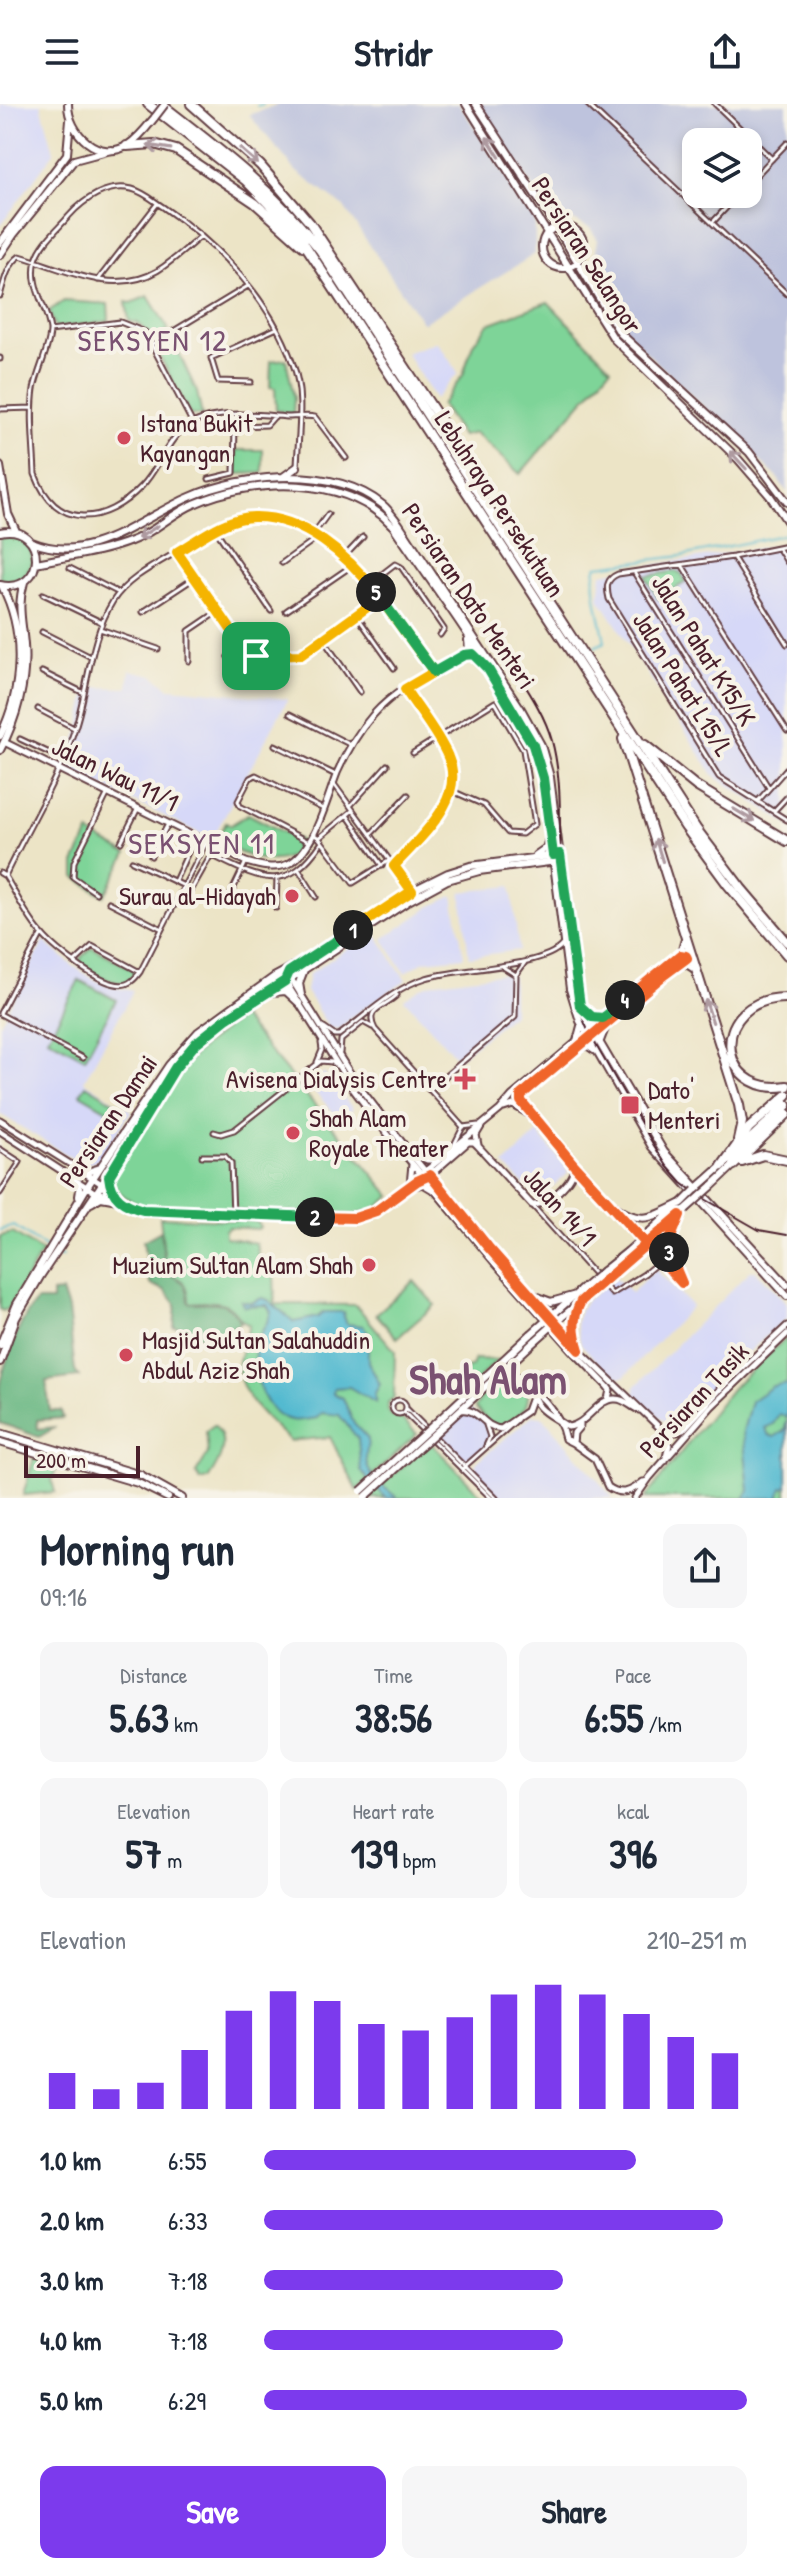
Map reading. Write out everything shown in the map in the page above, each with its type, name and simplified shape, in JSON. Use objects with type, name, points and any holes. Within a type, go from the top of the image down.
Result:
[{"type":"highway","name":"Lebuhraya Persekutuan","points":[[148,104],[256,190],[313,254],[707,858],[787,955]]},
{"type":"highway","name":"Lebuhraya Persekutuan","points":[[163,104],[249,173],[304,229],[355,302],[716,857],[787,942]]},
{"type":"highway","points":[[191,104],[260,165],[331,251],[463,455],[492,505],[493,514]]},
{"type":"highway","points":[[127,146],[154,144],[176,150],[255,203],[313,254]]},
{"type":"highway","points":[[304,229],[331,251]]},
{"type":"highway","points":[[615,720],[631,757],[741,1114],[738,1140]]},
{"type":"highway","points":[[636,737],[696,786],[787,841]]},
{"type":"highway","points":[[787,998],[768,999],[745,1011],[737,1019],[730,1045],[732,1058],[748,1079],[766,1087],[787,1086]]},
{"type":"highway","points":[[722,1166],[738,1140],[787,1095]]},
{"type":"highway","points":[[722,1166],[787,1105]]},
{"type":"highway","points":[[734,1165],[787,1117]]},
{"type":"highway","points":[[734,1165],[763,1155],[787,1160]]},
{"type":"main road","points":[[0,243],[67,154],[68,104]]},
{"type":"main road","points":[[0,255],[74,160],[127,146],[163,104]]},
{"type":"main road","name":"Persiaran Selangor","points":[[466,104],[618,344],[738,459],[787,521]]},
{"type":"main road","name":"Persiaran Selangor","points":[[476,104],[556,226],[620,333],[749,452],[787,502]]},
{"type":"main road","points":[[70,120],[84,141],[111,150]]},
{"type":"main road","points":[[556,226],[571,227],[581,236],[584,249],[578,262],[569,267],[556,267],[546,258],[542,245],[548,232],[556,226]]},
{"type":"main road","points":[[0,466],[8,514],[16,531],[32,542],[36,563],[24,582],[19,605],[24,645],[23,683],[2,739]]},
{"type":"main road","points":[[276,485],[291,483],[298,474],[323,490]]},
{"type":"main road","name":"Persiaran Dato Menteri","points":[[32,542],[51,549],[102,541],[125,533],[188,497],[230,483],[298,474],[329,480],[383,505],[399,524],[477,644],[488,669],[533,745],[543,778],[557,858],[557,886],[572,997],[581,1023],[600,1043],[658,1142],[787,1285]]},
{"type":"main road","name":"Persiaran Dato Menteri","points":[[36,563],[134,540],[192,504],[231,490],[276,485],[323,490],[358,499],[379,511],[393,526],[463,629],[484,651],[541,745],[550,777],[557,858],[576,987],[601,1059],[652,1147],[787,1296]]},
{"type":"main road","points":[[0,532],[16,531]]},
{"type":"main road","points":[[1,585],[24,582]]},
{"type":"main road","points":[[0,750],[19,665],[13,608],[1,585]]},
{"type":"main road","points":[[463,629],[469,645],[464,655],[476,655],[488,669]]},
{"type":"main road","name":"Jalan Wau 11/1","points":[[2,739],[246,862],[265,867],[283,866],[299,856],[309,842],[318,838],[323,809],[336,775],[352,746],[384,703],[477,644]]},
{"type":"main road","points":[[526,859],[542,852],[551,834]]},
{"type":"main road","name":"Persiaran Damai","points":[[0,1362],[13,1318],[175,1068],[209,1032],[412,891],[448,873],[470,866],[557,858]]},
{"type":"main road","name":"Persiaran Damai","points":[[0,1345],[87,1187],[178,1054],[198,1032],[292,966],[303,964],[447,880],[479,871],[557,858]]},
{"type":"main road","points":[[539,863],[549,869],[557,886]]},
{"type":"main road","points":[[682,925],[685,944],[680,955],[521,1095],[521,1101],[531,1115],[604,1200],[682,1283]]},
{"type":"main road","points":[[600,1043],[605,1020],[684,963],[687,957],[680,955]]},
{"type":"main road","points":[[684,963],[696,971]]},
{"type":"main road","points":[[301,995],[299,980],[303,964]]},
{"type":"main road","points":[[260,987],[287,978]]},
{"type":"main road","points":[[287,978],[301,995],[343,1073],[368,1109],[411,1162],[443,1190],[488,1247],[579,1350],[662,1430],[669,1445],[665,1461]]},
{"type":"main road","points":[[287,978],[299,1003]]},
{"type":"main road","points":[[265,994],[286,991],[299,1003],[443,1199],[495,1263],[607,1386],[608,1399]]},
{"type":"main road","points":[[581,1008],[592,1017],[605,1020]]},
{"type":"main road","points":[[443,1190],[437,1174],[440,1162],[512,1096],[579,1043],[581,1023]]},
{"type":"main road","points":[[579,1043],[591,1047],[601,1059]]},
{"type":"main road","points":[[500,1110],[513,1105],[531,1115]]},
{"type":"main road","points":[[0,1120],[102,1184],[107,1193],[124,1204],[143,1210],[355,1218],[376,1211],[468,1142],[478,1146]]},
{"type":"main road","points":[[478,1146],[476,1135],[486,1121]]},
{"type":"main road","points":[[0,1131],[96,1193],[107,1193]]},
{"type":"main road","name":"Jalan 14/1","points":[[478,1146],[532,1205]]},
{"type":"main road","points":[[411,1154],[440,1162]]},
{"type":"main road","points":[[410,1186],[413,1173],[411,1162]]},
{"type":"main road","points":[[78,1169],[91,1172],[101,1165]]},
{"type":"main road","points":[[532,1205],[543,1203],[570,1179],[574,1165]]},
{"type":"main road","points":[[530,1294],[551,1302],[589,1295],[606,1275],[709,1183],[734,1165]]},
{"type":"main road","points":[[709,1183],[722,1166]]},
{"type":"main road","points":[[110,1172],[110,1183],[118,1200]]},
{"type":"main road","points":[[73,1178],[80,1190],[77,1204]]},
{"type":"main road","points":[[410,1186],[423,1184],[443,1199]]},
{"type":"main road","points":[[87,1206],[101,1197],[118,1200]]},
{"type":"main road","points":[[604,1200],[629,1217],[640,1218],[684,1206]]},
{"type":"main road","points":[[682,1283],[668,1249],[684,1206]]},
{"type":"main road","points":[[648,1239],[680,1215]]},
{"type":"main road","points":[[579,1350],[573,1330],[578,1298],[583,1288],[606,1275]]},
{"type":"main road","points":[[354,1498],[363,1495],[578,1298]]},
{"type":"main road","name":"Persiaran Tasik","points":[[635,1498],[711,1407],[787,1326]]},
{"type":"main road","name":"Persiaran Tasik","points":[[662,1430],[683,1430],[758,1357],[787,1334]]},
{"type":"main road","points":[[503,1366],[531,1386],[559,1420],[565,1439],[595,1459],[606,1484],[619,1498]]},
{"type":"main road","points":[[442,1422],[461,1410],[503,1366]]},
{"type":"main road","points":[[461,1410],[474,1411],[492,1428],[499,1429],[527,1411],[532,1396],[531,1386]]},
{"type":"main road","points":[[532,1396],[543,1412]]},
{"type":"main road","points":[[527,1411],[543,1412],[572,1427],[608,1399],[619,1398],[640,1411]]},
{"type":"main road","points":[[573,1443],[574,1433],[585,1419]]},
{"type":"main road","points":[[0,1433],[141,1475],[182,1498]]},
{"type":"main road","points":[[0,1441],[138,1483],[168,1498]]},
{"type":"main road","points":[[615,1491],[631,1491],[650,1477]]},
{"type":"street","points":[[587,104],[787,294]]},
{"type":"street","points":[[715,104],[772,159]]},
{"type":"street","points":[[762,169],[787,143]]},
{"type":"street","points":[[298,474],[298,417],[295,367],[276,328],[233,264],[201,236],[134,189],[95,194],[78,206],[40,250],[36,261],[36,287],[50,331],[36,375],[32,408],[35,474],[49,500],[73,517],[97,514],[132,495],[143,485],[174,439],[192,422],[232,414],[298,417],[311,416],[319,420],[346,458]]},
{"type":"street","points":[[98,280],[157,203]]},
{"type":"street","points":[[712,223],[726,208]]},
{"type":"street","points":[[0,296],[7,271],[15,258],[20,256],[75,276],[119,280],[149,275],[201,236]]},
{"type":"street","points":[[152,344],[248,286]]},
{"type":"street","points":[[50,331],[120,322],[145,332],[192,422]]},
{"type":"street","points":[[251,382],[218,381],[211,358],[276,328]]},
{"type":"street","points":[[0,409],[32,408]]},
{"type":"street","points":[[209,479],[234,473],[235,426],[267,425],[275,416]]},
{"type":"street","points":[[314,533],[328,514]]},
{"type":"street","points":[[5,876],[75,728],[100,629],[119,593],[133,580],[215,529],[253,517],[291,523],[314,533],[369,584],[434,672]]},
{"type":"street","points":[[215,529],[271,611]]},
{"type":"street","points":[[282,563],[319,537]]},
{"type":"street","points":[[342,559],[363,537]]},
{"type":"street","points":[[634,572],[787,546]]},
{"type":"street","points":[[779,549],[787,562]]},
{"type":"street","points":[[177,552],[243,647],[253,656],[298,656],[380,598]]},
{"type":"street","points":[[733,557],[787,644]]},
{"type":"street","points":[[369,584],[388,567],[395,564],[401,567],[444,629],[440,635]]},
{"type":"street","points":[[682,565],[787,731]]},
{"type":"street","points":[[286,611],[350,567]]},
{"type":"street","points":[[70,568],[119,593]]},
{"type":"street","name":"Jalan Pahat K15/K","points":[[634,572],[769,788]]},
{"type":"street","name":"Jalan Pahat L15/L","points":[[634,572],[610,578],[607,585],[609,599],[719,777],[758,801]]},
{"type":"street","points":[[143,612],[195,578]]},
{"type":"street","points":[[43,594],[102,623]]},
{"type":"street","points":[[189,661],[189,631],[218,612]]},
{"type":"street","points":[[357,616],[394,668]]},
{"type":"street","points":[[100,629],[158,649]]},
{"type":"street","points":[[42,632],[91,657]]},
{"type":"street","points":[[323,639],[360,692]]},
{"type":"street","points":[[228,657],[243,647]]},
{"type":"street","points":[[42,672],[84,693]]},
{"type":"street","points":[[394,866],[433,822],[450,790],[451,767],[405,689]]},
{"type":"street","points":[[413,753],[495,702],[524,752],[535,824],[522,834],[508,833],[484,805],[450,790]]},
{"type":"street","points":[[38,709],[75,728]]},
{"type":"street","points":[[290,714],[352,746]]},
{"type":"street","points":[[20,739],[62,759]]},
{"type":"street","points":[[275,745],[336,775]]},
{"type":"street","points":[[189,894],[211,855],[259,876],[277,878],[299,870],[318,838],[347,815],[387,765]]},
{"type":"street","points":[[787,768],[758,801],[787,820]]},
{"type":"street","points":[[309,842],[246,809],[238,801],[253,775],[323,809]]},
{"type":"street","points":[[334,784],[412,891]]},
{"type":"street","points":[[96,893],[73,877],[74,862],[108,793]]},
{"type":"street","points":[[371,835],[408,795]]},
{"type":"street","points":[[774,811],[787,797]]},
{"type":"street","points":[[121,842],[138,808]]},
{"type":"street","points":[[347,815],[382,866]]},
{"type":"street","points":[[151,856],[169,823]]},
{"type":"street","points":[[318,838],[353,883],[390,860]]},
{"type":"street","points":[[0,873],[5,876],[42,934],[92,975],[119,985],[132,981],[140,972],[206,843]]},
{"type":"street","points":[[175,881],[189,850]]},
{"type":"street","points":[[132,861],[184,886]]},
{"type":"street","points":[[226,904],[246,862]]},
{"type":"street","points":[[299,870],[316,897]]},
{"type":"street","points":[[276,908],[277,878]]},
{"type":"street","points":[[109,902],[162,929]]},
{"type":"street","points":[[42,934],[0,1014],[83,1058]]},
{"type":"street","points":[[317,1025],[339,1035],[358,1018],[426,978],[499,967],[550,954],[561,946],[564,937]]},
{"type":"street","points":[[75,962],[92,946],[140,972]]},
{"type":"street","points":[[550,954],[567,958]]},
{"type":"street","points":[[429,1090],[515,1017],[516,975],[529,959]]},
{"type":"street","points":[[499,967],[516,975]]},
{"type":"street","points":[[398,993],[372,1012],[370,1019],[375,1029],[463,1127]]},
{"type":"street","points":[[343,1062],[339,1046],[343,1037],[363,1022],[375,1029]]},
{"type":"street","points":[[315,1065],[322,1050],[317,1025]]},
{"type":"street","points":[[214,1132],[221,1134],[234,1130],[321,1061],[332,1062],[343,1073]]},
{"type":"street","points":[[463,1127],[479,1125]]},
{"type":"street","points":[[453,1148],[463,1127]]},
{"type":"street","points":[[0,1149],[20,1162],[1,1190]]},
{"type":"street","points":[[202,1156],[225,1156],[231,1163],[233,1214]]},
{"type":"street","name":"Jalan 14/1","points":[[532,1205],[612,1294],[659,1261]]},
{"type":"street","points":[[406,1411],[494,1498]]},
{"type":"street","points":[[463,1467],[517,1420]]},
{"type":"street","points":[[483,1451],[490,1437],[484,1421]]},
{"type":"shaded area","points":[[0,104],[41,104],[54,152],[0,226]]},
{"type":"shaded area","points":[[279,104],[459,104],[535,220],[535,254],[423,323],[343,206],[297,172],[249,115]]},
{"type":"shaded area","points":[[478,104],[787,104],[787,492],[776,476],[623,330],[592,271],[598,240],[590,228],[546,207]]},
{"type":"shaded area","points":[[435,342],[458,373],[435,399],[406,353]]},
{"type":"shaded area","points":[[780,545],[787,556],[787,824],[714,776],[599,598],[602,573]]},
{"type":"shaded area","points":[[130,670],[153,675],[169,688],[288,699],[212,839],[65,768],[79,731],[88,687],[128,688]]},
{"type":"shaded area","points":[[511,886],[519,950],[469,957],[461,892]]},
{"type":"shaded area","points":[[453,896],[464,957],[424,961],[405,973],[383,939],[430,907]]},
{"type":"shaded area","points":[[374,931],[406,980],[353,1016],[340,1029],[329,1028],[306,991],[309,974]]},
{"type":"shaded area","points":[[44,941],[93,979],[133,991],[84,1081],[131,1111],[100,1160],[82,1164],[0,1114],[0,1024]]},
{"type":"shaded area","points":[[508,973],[513,977],[513,1014],[458,1059],[404,999],[424,986],[438,982]]},
{"type":"shaded area","points":[[324,1073],[353,1109],[341,1120],[308,1085]]},
{"type":"shaded area","points":[[538,1133],[568,1173],[538,1199],[504,1165]]},
{"type":"shaded area","points":[[655,1269],[692,1306],[624,1377],[611,1377],[581,1344],[576,1322],[580,1310],[587,1300],[616,1278],[631,1293]]},
{"type":"shaded area","points":[[750,1271],[756,1271],[787,1303],[787,1318],[744,1356],[680,1424],[670,1426],[635,1395],[635,1387]]},
{"type":"shaded area","points":[[470,1409],[484,1421],[490,1437],[483,1451],[464,1464],[433,1435],[461,1410]]},
{"type":"shaded area","points":[[533,1415],[542,1416],[613,1498],[499,1498],[475,1473],[476,1463]]},
{"type":"green space","points":[[148,296],[169,330],[154,338],[138,323],[129,321],[126,302]]},
{"type":"green space","points":[[64,301],[108,304],[109,321],[55,328],[49,311]]},
{"type":"green space","points":[[548,302],[611,368],[520,474],[475,433],[462,436],[441,405],[463,375],[473,344],[488,324]]},
{"type":"green space","points":[[171,336],[197,392],[202,416],[190,415],[160,357],[161,344]]},
{"type":"green space","points":[[286,359],[294,397],[293,414],[276,410],[275,388],[270,387],[271,361]]},
{"type":"green space","points":[[236,450],[263,450],[263,473],[237,474]]},
{"type":"green space","points":[[9,535],[27,544],[32,563],[23,579],[8,583],[0,580],[0,537]]},
{"type":"green space","points":[[676,571],[686,582],[658,599],[645,576]]},
{"type":"green space","points":[[248,814],[305,843],[296,853],[274,860],[250,856],[216,841],[226,822],[231,825]]},
{"type":"green space","points":[[89,833],[127,854],[104,896],[75,877],[75,861]]},
{"type":"green space","points":[[92,947],[138,972],[126,983],[94,973],[77,962]]},
{"type":"green space","points":[[79,980],[116,1000],[85,1058],[48,1038]]},
{"type":"green space","points":[[241,1017],[391,1196],[377,1208],[354,1215],[144,1207],[119,1192],[110,1176],[177,1071]]},
{"type":"green space","points":[[86,1085],[121,1106],[116,1115],[80,1094]]},
{"type":"green space","points":[[160,1217],[257,1221],[258,1229],[229,1227],[225,1230],[225,1237],[256,1243],[261,1273],[274,1272],[275,1304],[356,1305],[395,1351],[394,1397],[388,1403],[388,1411],[393,1417],[401,1418],[417,1434],[357,1490],[330,1437],[290,1441],[248,1396],[239,1374],[239,1362],[249,1325],[225,1304],[189,1303],[184,1283],[166,1273]]},
{"type":"green space","points":[[161,1231],[166,1273],[184,1283],[189,1303],[225,1305],[241,1322],[227,1332],[196,1336],[190,1327],[174,1327],[176,1304],[165,1290],[150,1284],[143,1241]]},
{"type":"green space","points":[[13,1233],[42,1252],[8,1309],[3,1311],[0,1309],[0,1236]]},
{"type":"green space","points":[[414,1281],[435,1305],[397,1338],[376,1314]]},
{"type":"green space","points":[[62,1292],[68,1309],[75,1371],[79,1377],[46,1381],[50,1411],[61,1411],[63,1418],[37,1420],[38,1429],[56,1427],[39,1437],[0,1423],[0,1390],[13,1343],[30,1309],[37,1301],[52,1301],[52,1293]]},
{"type":"green space","points":[[787,1337],[787,1498],[645,1498],[732,1388]]},
{"type":"green space","points":[[475,1359],[498,1360],[465,1391],[466,1369],[472,1366]]},
{"type":"green space","points":[[507,1374],[526,1386],[528,1400],[518,1416],[499,1426],[490,1423],[475,1408],[484,1393]]},
{"type":"green space","points":[[214,1425],[222,1438],[222,1452],[208,1479],[201,1481],[196,1473],[208,1454],[206,1431]]},
{"type":"green space","points":[[430,1442],[484,1498],[367,1498]]},
{"type":"green space","points":[[34,1458],[57,1467],[52,1481],[55,1492],[23,1495]]},
{"type":"water","points":[[262,1298],[294,1322],[318,1317],[323,1312],[344,1312],[347,1324],[363,1326],[368,1332],[368,1362],[380,1384],[374,1395],[376,1403],[349,1387],[334,1388],[333,1393],[343,1398],[354,1424],[368,1439],[366,1458],[369,1471],[397,1498],[386,1498],[361,1471],[358,1439],[339,1415],[321,1413],[317,1418],[291,1420],[281,1417],[266,1401],[257,1379],[255,1356],[257,1341],[271,1312],[267,1305],[244,1306],[241,1301],[251,1303]]},
{"type":"water","points":[[787,1383],[787,1418],[780,1414],[773,1424],[765,1428],[774,1437],[784,1431],[787,1421],[787,1487],[782,1488],[779,1498],[744,1498],[749,1491],[743,1431],[751,1401],[773,1386]]},
{"type":"waterway","points":[[257,106],[264,104]]},
{"type":"waterway","points":[[594,647],[605,642],[595,592],[597,566],[682,556],[787,534]]},
{"type":"waterway","points":[[0,1230],[14,1226],[46,1248]]},
{"type":"waterway","points":[[58,1256],[62,1257]]},
{"type":"tram line","points":[[509,660],[534,699],[555,754],[566,941],[575,991],[589,1033],[653,1144],[682,1183],[759,1230],[787,1235]]},
{"type":"place","name":"Istana Bukit Kayangan","points":[[124,438]]},
{"type":"place","name":"Surau al-Hidayah","points":[[292,896]]},
{"type":"place","name":"Avisena Dialysis Centre","points":[[465,1079]]},
{"type":"place","name":"Dato' Menteri","points":[[630,1105]]},
{"type":"place","name":"Shah Alam Royale Theater","points":[[293,1133]]},
{"type":"place","name":"Muzium Sultan Alam Shah","points":[[369,1265]]},
{"type":"place","name":"Masjid Sultan Salahuddin Abdul Aziz Shah","points":[[126,1355]]},
{"type":"district","name":"SEKSYEN 12","points":[[153,341]]},
{"type":"district","name":"SEKSYEN 11","points":[[202,844]]},
{"type":"district","name":"Shah Alam","points":[[488,1379]]},
{"type":"route","points":[[256,656],[250,655],[243,647],[177,552],[215,529],[253,517],[291,523],[319,537],[369,584],[380,598],[434,672],[464,655],[473,654],[488,669],[533,745],[543,778],[553,855],[560,854],[581,1008],[592,1017],[603,1018],[680,955],[687,957],[684,963],[664,975],[521,1095],[521,1101],[531,1115],[604,1200],[625,1222],[661,1259],[682,1283],[668,1249],[680,1215],[651,1242],[632,1258],[628,1262],[581,1301],[573,1330],[579,1350],[488,1247],[430,1175],[376,1211],[357,1218],[143,1210],[118,1200],[111,1188],[110,1172],[175,1068],[196,1043],[226,1019],[285,981],[287,974],[302,962],[412,891],[394,866],[433,822],[444,806],[451,785],[451,767],[445,750],[405,689],[434,672],[380,598],[301,655],[256,656]]}]
